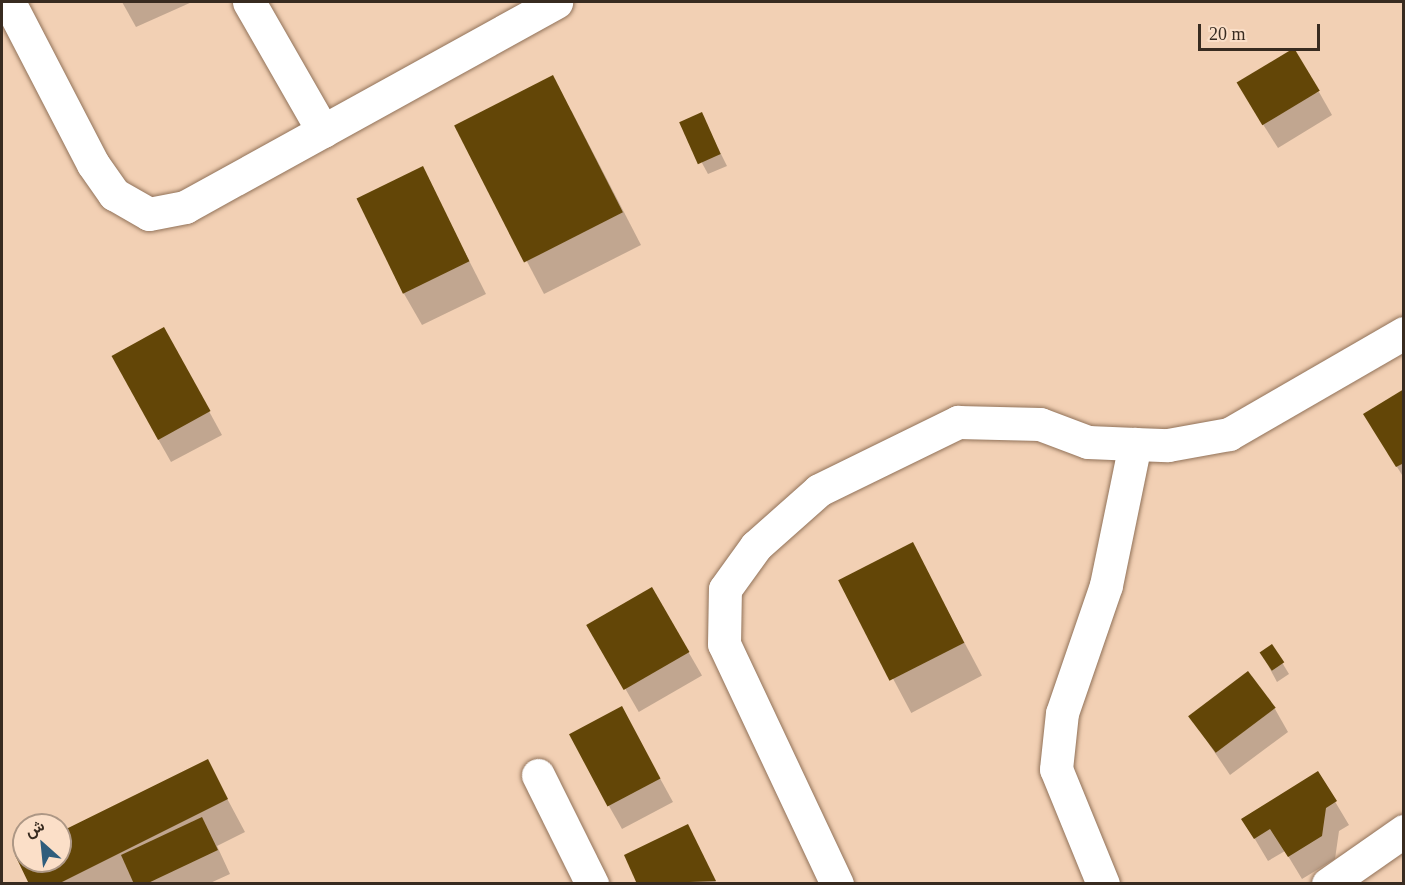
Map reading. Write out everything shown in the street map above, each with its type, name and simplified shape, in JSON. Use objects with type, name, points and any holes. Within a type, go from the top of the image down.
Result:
[{"type":"street","points":[[9,2],[93,164],[114,194],[149,214],[185,207],[556,2]]},
{"type":"street","points":[[249,2],[323,131]]},
{"type":"street","points":[[837,884],[724,644],[725,589],[756,546],[819,490],[958,422],[1040,424],[1088,442],[1168,445],[1228,435],[1404,333]]},
{"type":"street","points":[[1103,884],[1056,769],[1062,713],[1106,585],[1136,444]]},
{"type":"street","points":[[538,775],[592,884]]},
{"type":"street","points":[[1328,884],[1404,831]]},
{"type":"building","points":[[1294,48],[1320,91],[1262,125],[1237,83]]},
{"type":"building","points":[[553,75],[623,212],[524,263],[454,125]]},
{"type":"building","points":[[702,112],[721,154],[698,164],[679,122]]},
{"type":"building","points":[[423,166],[469,261],[403,294],[356,198]]},
{"type":"building","points":[[164,327],[211,411],[158,440],[112,356]]},
{"type":"building","points":[[1404,389],[1404,463],[1396,467],[1363,414]]},
{"type":"building","points":[[913,542],[964,643],[889,681],[838,580]]},
{"type":"building","points":[[652,587],[690,652],[624,690],[586,625]]},
{"type":"building","points":[[1272,644],[1284,662],[1272,671],[1260,652]]},
{"type":"building","points":[[1248,671],[1276,708],[1216,753],[1188,716]]},
{"type":"building","points":[[622,706],[660,778],[608,807],[569,734]]},
{"type":"building","points":[[208,759],[228,799],[58,884],[29,884],[24,873],[72,873],[72,826]]},
{"type":"building","points":[[1318,771],[1337,801],[1326,808],[1322,836],[1288,857],[1270,829],[1254,839],[1241,819]]},
{"type":"building","points":[[202,817],[218,850],[146,884],[134,884],[121,855]]},
{"type":"building","points":[[688,824],[716,881],[637,884],[624,855]]}]
